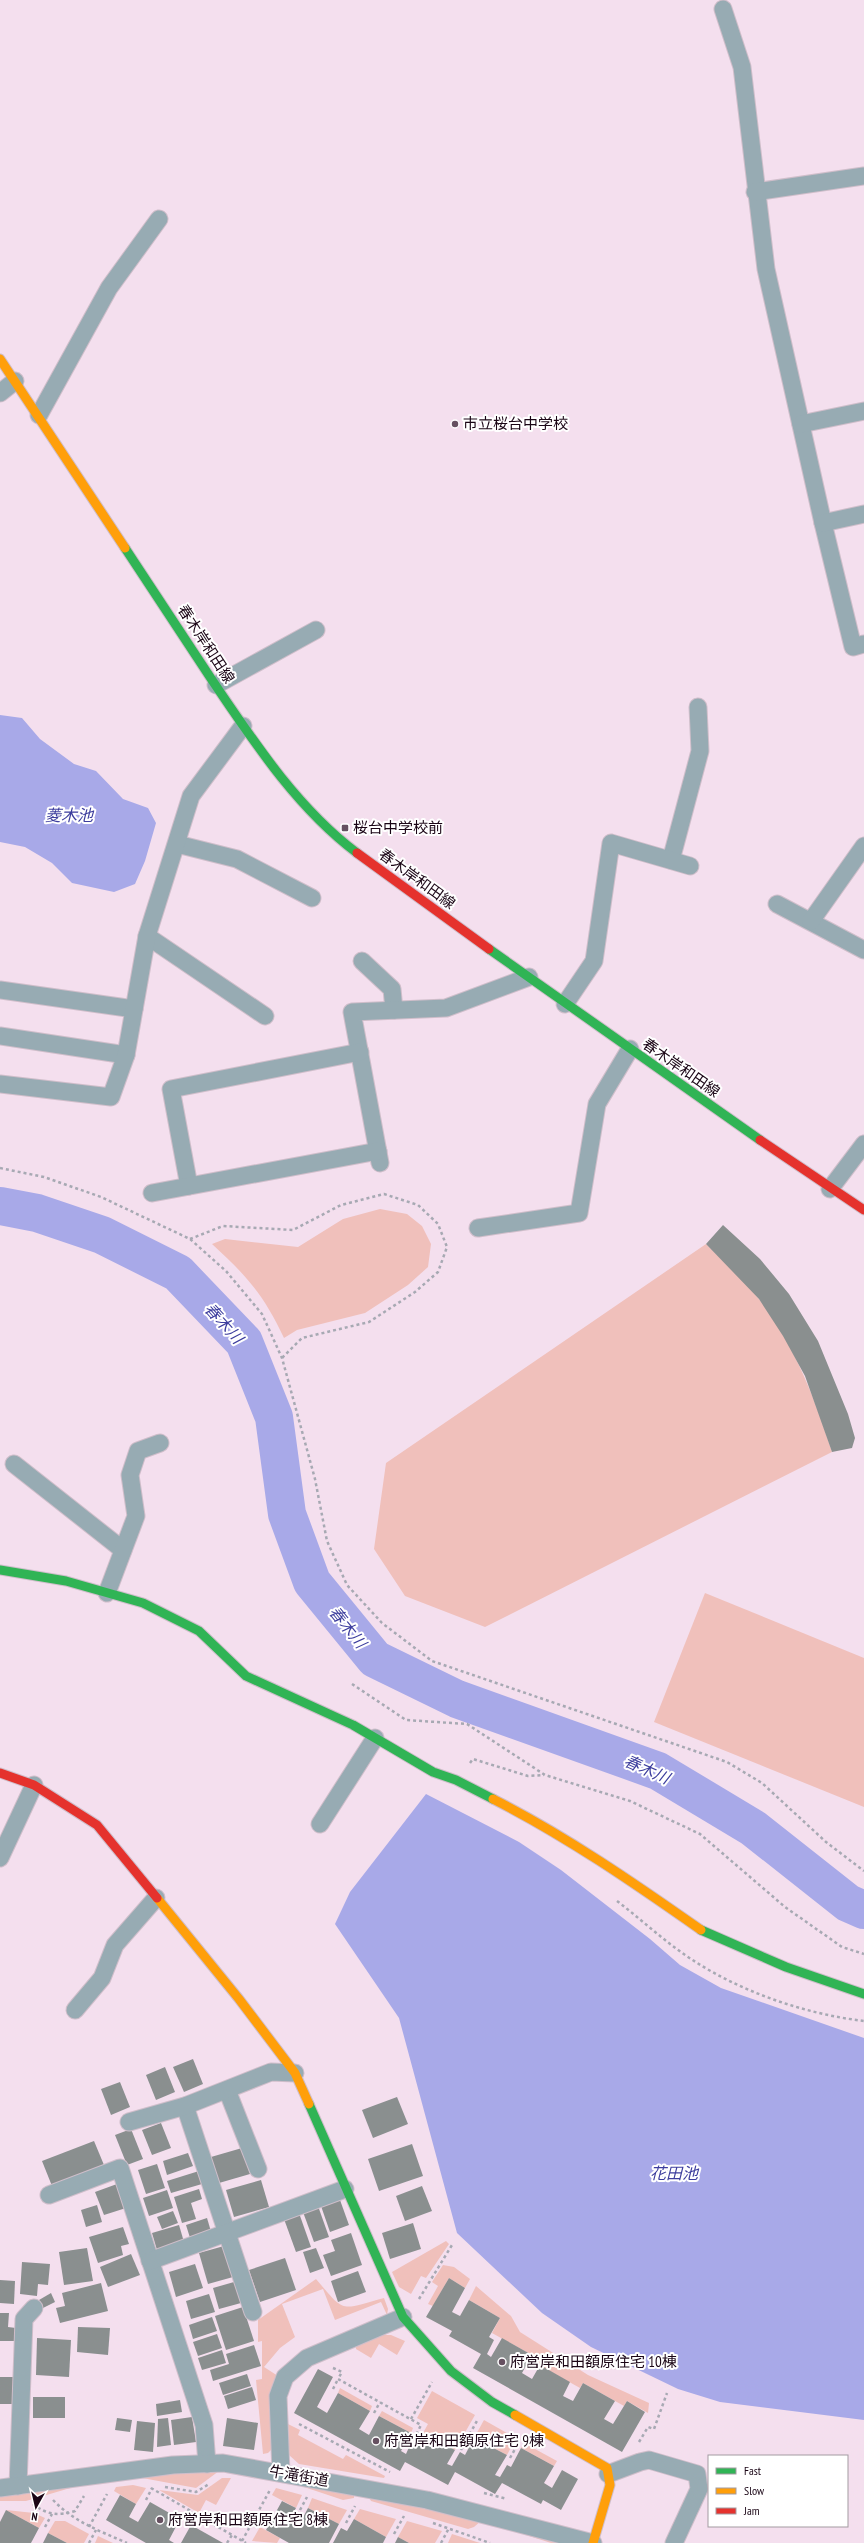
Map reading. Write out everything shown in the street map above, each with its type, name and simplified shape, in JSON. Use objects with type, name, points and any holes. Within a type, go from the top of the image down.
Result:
[{"type":"street","points":[[723,9],[742,67],[755,192],[766,269],[823,523],[854,647],[864,644]]},
{"type":"street","points":[[755,192],[864,176]]},
{"type":"street","points":[[39,415],[109,288],[159,218]]},
{"type":"street","name":"春木岸和田線","points":[[0,359],[39,415],[243,726],[304,805],[337,838],[565,1004],[830,1189],[864,1210]]},
{"type":"street","points":[[0,393],[15,381]]},
{"type":"street","points":[[801,424],[864,411]]},
{"type":"street","points":[[823,523],[864,514]]},
{"type":"street","points":[[216,685],[316,630]]},
{"type":"street","points":[[671,860],[700,751],[698,707]]},
{"type":"street","points":[[0,1084],[111,1098],[126,1055],[147,936],[191,796],[243,726]]},
{"type":"street","points":[[565,1004],[594,961],[611,843],[690,866]]},
{"type":"street","points":[[177,844],[237,859],[312,898]]},
{"type":"street","points":[[811,922],[864,846]]},
{"type":"street","points":[[777,904],[864,950]]},
{"type":"street","points":[[147,936],[265,1016]]},
{"type":"street","points":[[362,961],[392,989],[394,1010]]},
{"type":"street","points":[[152,1193],[379,1157],[352,1012],[446,1008],[529,977]]},
{"type":"street","points":[[0,990],[134,1009]]},
{"type":"street","points":[[0,1036],[126,1055]]},
{"type":"street","points":[[478,1228],[579,1212],[597,1104],[630,1049]]},
{"type":"street","points":[[189,1186],[171,1089],[360,1052]]},
{"type":"street","points":[[830,1189],[864,1144]]},
{"type":"street","points":[[107,1593],[136,1516],[130,1476],[138,1451],[160,1444]]},
{"type":"street","points":[[14,1464],[123,1550]]},
{"type":"street","points":[[0,1570],[66,1581],[143,1603],[199,1631],[246,1676],[353,1726],[433,1772],[456,1780],[523,1814],[639,1887],[706,1934],[786,1967],[864,1994]]},
{"type":"street","points":[[320,1824],[375,1738]]},
{"type":"street","points":[[0,1773],[34,1785],[97,1825],[239,1999],[294,2073],[403,2317],[451,2371],[492,2402],[607,2468],[610,2485],[593,2543]]},
{"type":"street","points":[[0,1858],[34,1785]]},
{"type":"street","points":[[76,2010],[102,1978],[115,1945],[156,1898]]},
{"type":"street","points":[[129,2122],[184,2106],[270,2072],[294,2073]]},
{"type":"street","points":[[227,2090],[258,2169]]},
{"type":"street","points":[[184,2106],[253,2312]]},
{"type":"street","points":[[50,2195],[120,2168],[204,2425],[207,2464]]},
{"type":"street","points":[[150,2261],[345,2189]]},
{"type":"street","points":[[18,2486],[24,2319],[34,2308]]},
{"type":"street","points":[[281,2473],[278,2396],[285,2377],[298,2364],[312,2356],[403,2317]]},
{"type":"street","points":[[608,2474],[649,2460],[697,2474],[699,2489],[674,2543]]},
{"type":"street","name":"牛滝街道","points":[[0,2488],[173,2465],[223,2463],[427,2500],[593,2543]]},
{"type":"path","points":[[0,1168],[44,1177],[101,1197],[190,1239],[226,1271],[262,1314],[282,1358],[315,1479],[327,1541],[347,1585],[382,1623],[432,1660],[727,1762],[762,1783],[826,1842],[864,1871]]},
{"type":"path","points":[[190,1239],[223,1226],[293,1230],[341,1205],[384,1194],[418,1205],[438,1224],[447,1247],[438,1272],[415,1292],[369,1322],[302,1338],[282,1358]]},
{"type":"path","points":[[352,1684],[406,1720],[467,1724],[545,1775],[630,1801],[700,1834],[785,1907],[842,1947],[864,1954]]},
{"type":"path","points":[[468,1766],[473,1759],[528,1776],[545,1775]]},
{"type":"path","points":[[403,2317],[414,2308],[452,2245]]},
{"type":"path","points":[[312,2356],[342,2372],[332,2389]]},
{"type":"path","points":[[338,2379],[421,2425],[416,2435]]},
{"type":"path","points":[[411,2419],[432,2382]]},
{"type":"path","points":[[648,2427],[654,2429],[667,2394]]},
{"type":"path","points":[[374,2413],[380,2402]]},
{"type":"path","points":[[279,2413],[393,2474]]},
{"type":"path","points":[[461,2450],[479,2417]]},
{"type":"path","points":[[510,2458],[520,2440]]},
{"type":"path","points":[[161,2486],[196,2492],[211,2482]]},
{"type":"path","points":[[146,2500],[153,2486],[192,2512],[246,2543]]},
{"type":"path","points":[[242,2541],[272,2487]]},
{"type":"path","points":[[33,2504],[42,2511],[52,2514],[66,2514],[75,2511],[86,2490]]},
{"type":"path","points":[[89,2527],[108,2492]]},
{"type":"path","points":[[482,2492],[509,2499]]},
{"type":"path","points":[[300,2510],[309,2493]]},
{"type":"path","points":[[46,2502],[59,2498]]},
{"type":"path","points":[[52,2500],[66,2514],[89,2527],[127,2543]]},
{"type":"path","points":[[27,2506],[39,2503]]},
{"type":"path","points":[[346,2523],[358,2504],[352,2505]]},
{"type":"path","points":[[186,2523],[192,2512]]},
{"type":"path","points":[[45,2527],[52,2514]]},
{"type":"path","points":[[394,2534],[403,2515],[411,2517]]},
{"type":"path","points":[[426,2522],[449,2528],[490,2543]]},
{"type":"path","points":[[441,2543],[449,2528]]},
{"type":"path","points":[[89,2543],[96,2530]]},
{"type":"path","points":[[227,2543],[232,2535]]},
{"type":"shaded area","points":[[380,1209],[407,1214],[422,1226],[431,1244],[428,1267],[408,1285],[365,1313],[297,1330],[284,1338],[277,1323],[253,1286],[212,1244],[225,1239],[298,1247],[343,1219]]},
{"type":"shaded area","points":[[706,1244],[759,1299],[783,1334],[811,1392],[832,1452],[485,1627],[405,1596],[374,1549],[386,1463]]},
{"type":"shaded area","points":[[705,1593],[864,1658],[864,1807],[654,1722]]},
{"type":"shaded area","points":[[446,2241],[449,2244],[426,2278],[421,2276],[411,2294],[399,2287],[392,2272]]},
{"type":"shaded area","points":[[443,2265],[454,2267],[470,2279],[465,2288],[449,2278],[433,2306],[428,2304],[438,2286],[432,2282]]},
{"type":"shaded area","points":[[316,2279],[339,2304],[344,2306],[359,2305],[384,2298],[388,2309],[387,2315],[381,2302],[335,2320],[323,2289],[282,2304],[295,2337],[280,2348],[264,2367],[278,2376],[270,2394],[272,2449],[268,2453],[263,2454],[256,2380],[262,2379],[262,2341],[258,2342],[258,2320]]},
{"type":"shaded area","points":[[476,2286],[511,2316],[520,2332],[588,2375],[649,2403],[648,2413],[627,2401],[624,2406],[583,2383],[580,2388],[530,2360],[532,2355],[492,2333],[500,2318],[469,2300]]},
{"type":"shaded area","points":[[378,2335],[391,2335],[405,2341],[397,2355],[379,2344],[371,2358],[356,2349],[356,2345]]},
{"type":"shaded area","points":[[340,2388],[372,2406],[370,2411],[338,2393]]},
{"type":"shaded area","points":[[432,2391],[475,2415],[455,2450],[423,2433],[428,2424],[417,2418]]},
{"type":"shaded area","points":[[382,2411],[413,2428],[411,2433],[379,2416]]},
{"type":"shaded area","points":[[484,2420],[516,2438],[507,2455],[474,2438]]},
{"type":"shaded area","points":[[288,2424],[300,2430],[298,2435],[343,2459],[346,2455],[385,2476],[384,2478],[299,2464],[289,2455]]},
{"type":"shaded area","points":[[524,2443],[557,2461],[554,2466],[521,2448]]},
{"type":"shaded area","points":[[191,2470],[219,2471],[196,2488],[137,2477]]},
{"type":"shaded area","points":[[222,2478],[231,2478],[216,2505],[206,2500],[199,2513],[159,2490],[198,2495]]},
{"type":"shaded area","points":[[302,2483],[354,2494],[354,2498],[343,2500],[301,2486]]},
{"type":"shaded area","points":[[84,2484],[26,2501],[0,2501],[0,2497]]},
{"type":"shaded area","points":[[133,2485],[146,2488],[136,2504],[114,2491],[116,2487]]},
{"type":"shaded area","points":[[276,2488],[302,2495],[296,2508],[272,2495]]},
{"type":"shaded area","points":[[369,2497],[482,2520],[474,2527],[468,2529],[371,2501]]},
{"type":"shaded area","points":[[312,2498],[347,2510],[339,2524],[308,2508]]},
{"type":"shaded area","points":[[360,2509],[396,2519],[386,2537],[354,2519]]},
{"type":"shaded area","points":[[6,2510],[34,2513],[45,2518],[39,2528]]},
{"type":"shaded area","points":[[55,2521],[65,2521],[89,2534],[84,2543],[67,2543],[48,2533]]},
{"type":"shaded area","points":[[407,2521],[442,2531],[435,2543],[409,2543],[398,2537]]},
{"type":"shaded area","points":[[498,2526],[560,2542],[551,2543]]},
{"type":"shaded area","points":[[260,2527],[280,2538],[277,2543],[252,2541]]},
{"type":"shaded area","points":[[452,2534],[480,2543],[448,2543]]},
{"type":"shaded area","points":[[98,2536],[113,2543],[95,2543]]},
{"type":"water","name":"菱木池","points":[[0,715],[22,718],[40,739],[74,764],[96,771],[123,799],[148,808],[156,823],[145,861],[135,884],[114,892],[72,883],[52,863],[25,847],[0,842]]},
{"type":"water","name":"花田池","points":[[426,1794],[519,1842],[561,1870],[650,1939],[680,1965],[721,1988],[864,2038],[864,2420],[720,2402],[678,2389],[591,2347],[542,2313],[457,2233],[399,2018],[335,1924],[350,1892]]},
{"type":"building","points":[[723,1225],[760,1259],[789,1294],[818,1341],[848,1414],[855,1438],[852,1448],[832,1452],[805,1376],[783,1336],[759,1299],[706,1244]]},
{"type":"building","points":[[193,2059],[203,2084],[184,2092],[173,2067]]},
{"type":"building","points":[[165,2067],[175,2092],[156,2100],[146,2075]]},
{"type":"building","points":[[120,2082],[130,2107],[111,2115],[101,2089]]},
{"type":"building","points":[[397,2097],[408,2124],[373,2138],[362,2110]]},
{"type":"building","points":[[161,2123],[171,2148],[152,2155],[142,2130]]},
{"type":"building","points":[[131,2129],[143,2159],[127,2165],[115,2135]]},
{"type":"building","points":[[94,2141],[104,2165],[52,2186],[42,2161]]},
{"type":"building","points":[[412,2144],[423,2176],[379,2191],[368,2159]]},
{"type":"building","points":[[242,2148],[250,2174],[219,2183],[211,2157]]},
{"type":"building","points":[[188,2153],[193,2166],[167,2175],[163,2161]]},
{"type":"building","points":[[157,2164],[165,2188],[146,2194],[138,2170]]},
{"type":"building","points":[[199,2171],[202,2184],[171,2193],[167,2181]]},
{"type":"building","points":[[261,2180],[269,2207],[234,2217],[226,2190]]},
{"type":"building","points":[[117,2184],[126,2208],[104,2215],[95,2192]]},
{"type":"building","points":[[422,2186],[432,2211],[405,2221],[396,2196]]},
{"type":"building","points":[[199,2189],[202,2199],[191,2203],[196,2219],[182,2223],[174,2197]]},
{"type":"building","points":[[167,2190],[173,2208],[149,2216],[143,2198]]},
{"type":"building","points":[[340,2200],[349,2225],[330,2232],[321,2206]]},
{"type":"building","points":[[97,2205],[102,2222],[86,2227],[81,2210]]},
{"type":"building","points":[[318,2206],[329,2237],[314,2242],[303,2212]]},
{"type":"building","points":[[173,2211],[178,2223],[162,2229],[157,2217]]},
{"type":"building","points":[[299,2213],[311,2247],[296,2252],[284,2219]]},
{"type":"building","points":[[207,2218],[212,2235],[191,2241],[186,2225]]},
{"type":"building","points":[[413,2223],[421,2249],[390,2259],[382,2233]]},
{"type":"building","points":[[179,2225],[184,2242],[157,2250],[152,2233]]},
{"type":"building","points":[[123,2227],[129,2244],[121,2246],[123,2255],[98,2263],[89,2237]]},
{"type":"building","points":[[351,2233],[362,2265],[331,2276],[323,2255],[335,2251],[331,2240]]},
{"type":"building","points":[[224,2246],[233,2277],[208,2284],[199,2253]]},
{"type":"building","points":[[87,2248],[93,2281],[64,2285],[59,2252]]},
{"type":"building","points":[[316,2248],[324,2268],[310,2273],[303,2252]]},
{"type":"building","points":[[131,2254],[140,2275],[108,2287],[100,2267]]},
{"type":"building","points":[[285,2258],[296,2290],[260,2302],[249,2270]]},
{"type":"building","points":[[22,2262],[50,2264],[48,2285],[38,2284],[37,2296],[20,2294]]},
{"type":"building","points":[[195,2264],[203,2288],[176,2297],[169,2272]]},
{"type":"building","points":[[358,2271],[366,2292],[338,2302],[331,2281]]},
{"type":"building","name":"府営岸和田額原住宅 10棟","points":[[449,2278],[465,2288],[452,2312],[460,2316],[469,2300],[500,2318],[489,2337],[494,2340],[487,2354],[491,2357],[502,2338],[532,2355],[522,2373],[532,2379],[540,2365],[570,2382],[563,2396],[573,2401],[583,2383],[615,2401],[604,2419],[613,2424],[627,2401],[645,2412],[622,2452],[473,2368],[481,2354],[449,2336],[452,2331],[426,2317]]},
{"type":"building","points":[[0,2280],[15,2281],[14,2304],[0,2303]]},
{"type":"building","points":[[234,2282],[241,2303],[219,2309],[213,2288]]},
{"type":"building","points":[[101,2283],[108,2311],[60,2323],[56,2308],[65,2306],[62,2293]]},
{"type":"building","points":[[51,2293],[55,2302],[43,2308],[39,2300]]},
{"type":"building","points":[[209,2294],[215,2312],[191,2319],[186,2301]]},
{"type":"building","points":[[243,2307],[254,2341],[226,2350],[215,2316]]},
{"type":"building","points":[[0,2313],[9,2313],[8,2327],[16,2328],[16,2341],[0,2341]]},
{"type":"building","points":[[212,2317],[217,2331],[193,2339],[189,2325]]},
{"type":"building","points":[[78,2327],[110,2328],[108,2355],[77,2352]]},
{"type":"building","points":[[217,2334],[222,2348],[198,2356],[193,2342]]},
{"type":"building","points":[[37,2338],[71,2340],[69,2377],[36,2375]]},
{"type":"building","points":[[254,2345],[261,2366],[213,2381],[210,2370],[229,2364],[226,2354]]},
{"type":"building","points":[[222,2350],[226,2363],[202,2370],[198,2358]]},
{"type":"building","name":"府営岸和田額原住宅 9棟","points":[[318,2369],[333,2377],[317,2407],[327,2413],[338,2393],[370,2411],[359,2429],[369,2435],[379,2416],[411,2433],[401,2451],[406,2454],[410,2445],[415,2448],[423,2433],[455,2450],[447,2464],[452,2466],[460,2452],[465,2455],[474,2438],[507,2455],[495,2475],[500,2477],[507,2465],[511,2467],[521,2448],[554,2466],[544,2483],[552,2488],[562,2470],[578,2479],[561,2510],[543,2500],[541,2504],[502,2483],[495,2494],[455,2472],[448,2485],[405,2462],[400,2471],[294,2413]]},
{"type":"building","points":[[247,2374],[251,2386],[223,2395],[219,2383]]},
{"type":"building","points":[[0,2377],[16,2377],[14,2404],[0,2404]]},
{"type":"building","points":[[252,2387],[256,2400],[228,2409],[224,2396]]},
{"type":"building","points":[[33,2397],[65,2397],[65,2418],[33,2418]]},
{"type":"building","points":[[180,2400],[182,2412],[157,2416],[156,2404]]},
{"type":"building","points":[[192,2417],[196,2442],[174,2445],[171,2420]]},
{"type":"building","points":[[117,2418],[132,2420],[130,2432],[115,2430]]},
{"type":"building","points":[[168,2418],[171,2445],[157,2447],[158,2419]]},
{"type":"building","points":[[227,2418],[258,2423],[254,2450],[223,2446]]},
{"type":"building","points":[[137,2421],[155,2423],[153,2452],[134,2450]]},
{"type":"building","name":"府営岸和田額原住宅 8棟","points":[[120,2495],[136,2504],[129,2517],[138,2522],[150,2502],[180,2519],[169,2540],[174,2543],[146,2543],[106,2520]]},
{"type":"building","points":[[282,2501],[296,2508],[288,2522],[298,2527],[308,2508],[339,2524],[329,2543],[289,2543],[266,2530]]},
{"type":"building","points":[[6,2510],[39,2528],[31,2543],[0,2543],[0,2522]]},
{"type":"building","points":[[354,2519],[386,2537],[383,2543],[333,2543],[341,2528],[347,2531]]},
{"type":"building","name":"府営岸和田額原住宅 8棟","points":[[191,2525],[223,2543],[181,2543]]},
{"type":"building","points":[[48,2533],[67,2543],[43,2543]]},
{"type":"building","points":[[398,2537],[409,2543],[395,2543]]},
{"type":"waterway","name":"春木川","points":[[0,1206],[37,1213],[102,1235],[178,1273],[244,1342],[274,1417],[287,1514],[312,1582],[375,1659],[457,1699],[658,1771],[753,1828],[848,1903],[864,1910]]},
{"type":"traffic: fast","points":[[125,548],[228,703],[278,773],[315,816],[357,853]]},
{"type":"traffic: fast","points":[[489,949],[760,1140]]},
{"type":"traffic: fast","points":[[0,1570],[66,1581],[143,1603],[199,1631],[246,1676],[353,1725],[433,1772],[456,1780],[493,1799]]},
{"type":"traffic: fast","points":[[701,1930],[786,1967],[864,1994]]},
{"type":"traffic: fast","points":[[309,2104],[403,2317],[451,2371],[492,2402],[515,2415]]},
{"type":"traffic: slow","points":[[0,359],[125,548]]},
{"type":"traffic: slow","points":[[493,1799],[573,1844],[701,1930]]},
{"type":"traffic: slow","points":[[157,1898],[239,1999],[295,2073],[309,2104]]},
{"type":"traffic: slow","points":[[515,2415],[607,2468],[610,2485],[593,2543]]},
{"type":"traffic: jam","points":[[357,853],[489,949]]},
{"type":"traffic: jam","points":[[760,1140],[864,1210]]},
{"type":"traffic: jam","points":[[0,1773],[34,1785],[97,1825],[157,1898]]},
{"type":"place","name":"市立桜台中学校","points":[[455,424]]},
{"type":"place","name":"桜台中学校前","points":[[345,828]]},
{"type":"place","name":"府営岸和田額原住宅 10棟","points":[[502,2362]]},
{"type":"place","name":"府営岸和田額原住宅 9棟","points":[[376,2441]]},
{"type":"place","name":"府営岸和田額原住宅 8棟","points":[[160,2520]]}]
